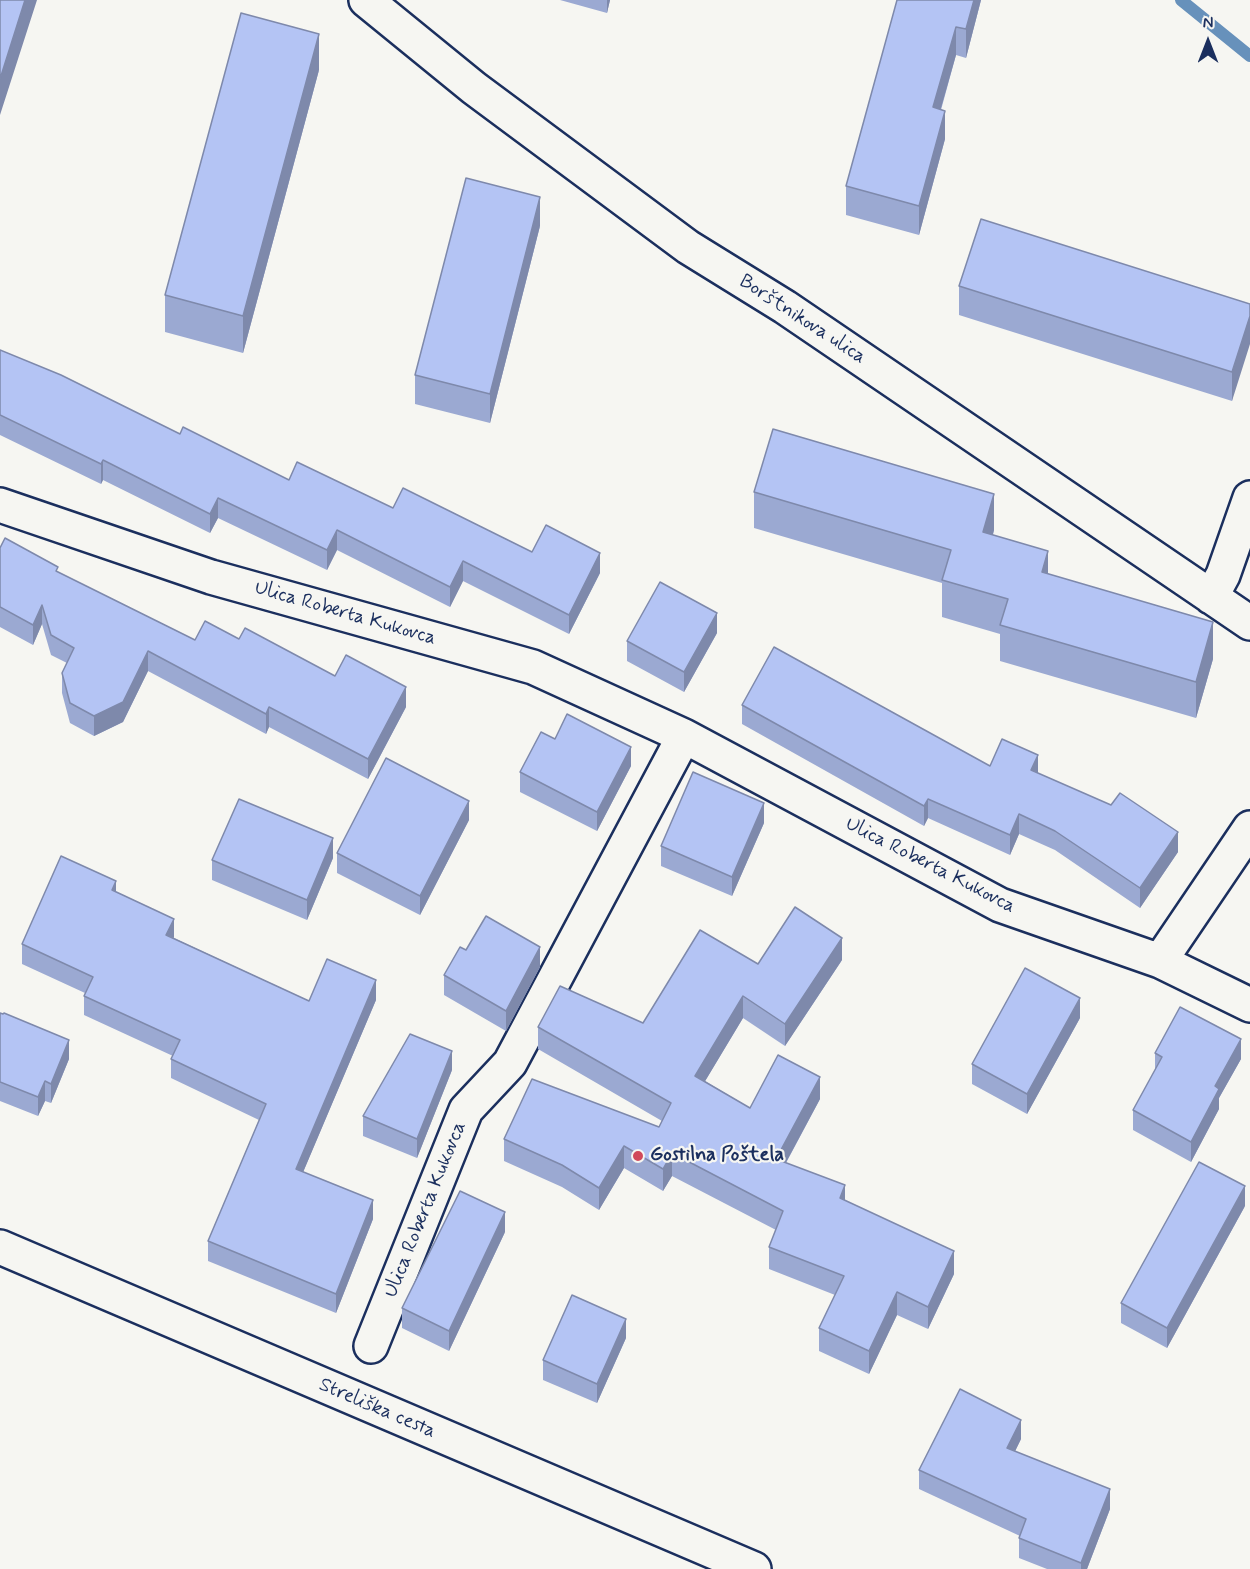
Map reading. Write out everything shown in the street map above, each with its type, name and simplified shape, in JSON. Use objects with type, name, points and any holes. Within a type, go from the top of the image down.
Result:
[{"type":"street","name":"Borštnikova ulica","points":[[366,0],[474,88],[688,247],[785,308],[1250,623]]},
{"type":"street","points":[[1211,597],[1223,575],[1250,498]]},
{"type":"street","name":"Ulica Roberta Kukovca","points":[[0,505],[211,577],[533,667],[684,736],[1000,905],[1160,962],[1250,1005]]},
{"type":"street","name":"Ulica Roberta Kukovca","points":[[371,1346],[466,1110],[510,1063],[684,736]]},
{"type":"street","points":[[1160,962],[1250,828]]},
{"type":"street","name":"Streliška cesta","points":[[0,1247],[754,1569]]},
{"type":"building","points":[[0,0],[25,0],[0,79]]},
{"type":"building","points":[[897,0],[974,0],[966,29],[956,27],[933,107],[945,111],[919,206],[846,186]]},
{"type":"building","points":[[241,13],[319,34],[243,316],[165,295]]},
{"type":"building","points":[[466,178],[540,197],[490,394],[415,375]]},
{"type":"building","points":[[981,219],[1250,304],[1250,316],[1232,372],[959,286]]},
{"type":"building","points":[[0,350],[61,375],[180,434],[183,427],[289,480],[297,462],[393,508],[403,488],[532,552],[546,525],[600,553],[569,615],[463,561],[450,587],[337,530],[327,550],[218,498],[210,514],[103,460],[101,464],[0,415]]},
{"type":"building","points":[[773,429],[994,494],[983,532],[1048,551],[1042,572],[1213,622],[1196,682],[1000,625],[1008,599],[942,580],[951,550],[754,492]]},
{"type":"building","points":[[5,538],[58,567],[56,571],[195,640],[205,621],[239,639],[245,628],[335,676],[346,655],[406,687],[368,759],[269,707],[266,714],[148,651],[123,702],[94,716],[70,703],[62,673],[74,648],[51,635],[42,605],[33,625],[0,607],[0,548]]},
{"type":"building","points":[[660,582],[717,613],[684,672],[627,641]]},
{"type":"building","points":[[774,647],[990,766],[1002,739],[1038,755],[1031,770],[1111,805],[1120,793],[1178,832],[1140,888],[1055,831],[1019,814],[1010,835],[928,799],[924,806],[742,705]]},
{"type":"building","points":[[567,714],[631,747],[597,812],[520,772],[541,732],[555,739]]},
{"type":"building","points":[[386,758],[469,801],[420,896],[337,853]]},
{"type":"building","points":[[693,772],[764,803],[732,877],[661,846]]},
{"type":"building","points":[[239,799],[333,838],[307,900],[212,860]]},
{"type":"building","points":[[61,856],[116,881],[112,890],[174,919],[166,935],[309,1001],[327,959],[376,980],[296,1169],[373,1200],[336,1294],[208,1241],[266,1104],[171,1059],[180,1040],[84,996],[93,977],[22,944]]},
{"type":"building","points":[[795,907],[842,938],[785,1024],[743,996],[695,1076],[750,1108],[778,1055],[820,1077],[776,1159],[845,1185],[840,1198],[954,1251],[928,1307],[897,1292],[869,1351],[819,1328],[844,1276],[769,1247],[783,1211],[672,1153],[663,1169],[624,1146],[599,1188],[562,1165],[504,1139],[532,1079],[659,1127],[671,1103],[538,1027],[560,986],[643,1023],[700,930],[758,964]]},
{"type":"building","points":[[486,916],[540,947],[506,1011],[444,975],[460,947],[466,950]]},
{"type":"building","points":[[1025,968],[1080,998],[1027,1094],[972,1064]]},
{"type":"building","points":[[1180,1007],[1241,1039],[1215,1086],[1219,1089],[1191,1142],[1133,1110],[1162,1057],[1155,1053]]},
{"type":"building","points":[[0,1013],[69,1040],[51,1084],[45,1081],[38,1097],[0,1082]]},
{"type":"building","points":[[410,1034],[452,1051],[417,1139],[363,1116]]},
{"type":"building","points":[[1199,1162],[1245,1186],[1167,1328],[1121,1303]]},
{"type":"building","points":[[460,1191],[505,1212],[449,1331],[402,1308]]},
{"type":"building","points":[[572,1295],[626,1319],[597,1384],[543,1360]]},
{"type":"building","points":[[960,1389],[1021,1420],[1007,1448],[1110,1489],[1081,1563],[1019,1538],[1026,1519],[919,1470]]},
{"type":"waterway","points":[[1181,0],[1250,56]]},
{"type":"place","name":"Gostilna Poštela","points":[[638,1156]]}]
